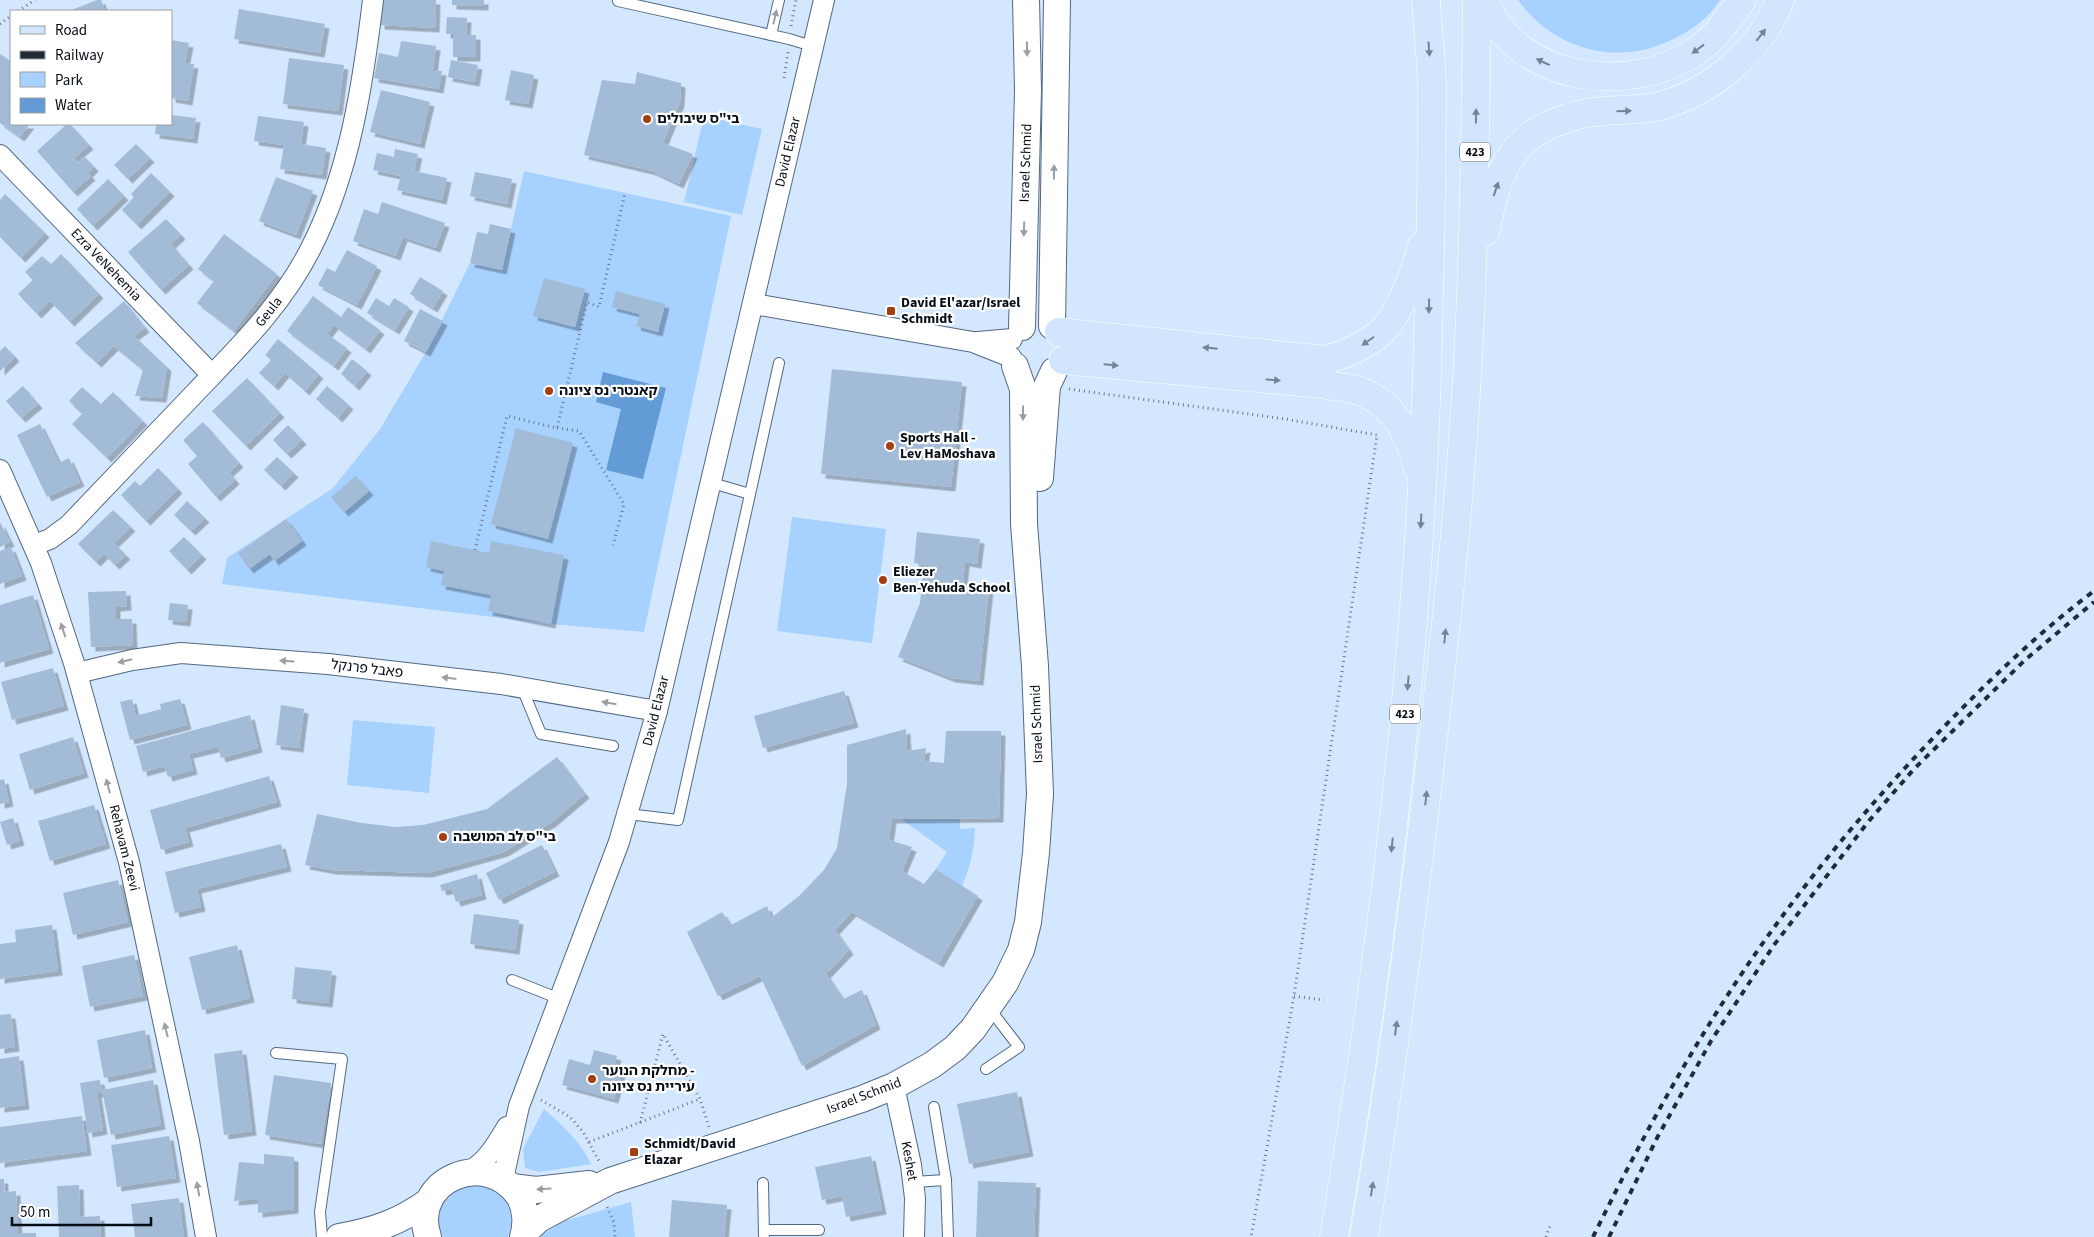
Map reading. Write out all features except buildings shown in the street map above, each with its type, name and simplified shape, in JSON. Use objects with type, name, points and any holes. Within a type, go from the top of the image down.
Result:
[{"type":"main road","name":"423","points":[[1334,1237],[1351,1136],[1386,890],[1410,670],[1423,489],[1431,188],[1432,84],[1426,0]]},
{"type":"main road","name":"423","points":[[1364,1237],[1416,894],[1440,684],[1464,436],[1475,172],[1477,0]]},
{"type":"main road","points":[[1484,0],[1490,16],[1508,39],[1528,56],[1558,69],[1606,77],[1633,75],[1657,70],[1680,60],[1700,48],[1719,31],[1742,0]]},
{"type":"main road","points":[[1470,305],[1492,202],[1505,166],[1515,150],[1530,136],[1564,120],[1602,111],[1631,111],[1662,106],[1688,95],[1731,67],[1749,49],[1770,24],[1780,0]]},
{"type":"main road","points":[[1055,329],[1325,360],[1344,354],[1365,344],[1387,327],[1420,255],[1431,188]]},
{"type":"main road","points":[[1055,372],[1322,384],[1353,389],[1370,396],[1385,406],[1399,422],[1410,440],[1423,489]]},
{"type":"street","name":"Geula","points":[[34,545],[50,539],[69,525],[260,324],[288,287],[311,248],[334,194],[365,65],[373,0]]},
{"type":"street","name":"David Elazar","points":[[470,1171],[481,1164],[491,1153],[522,1098],[616,851],[628,814],[657,711],[712,483],[824,0]]},
{"type":"street","name":"Israel Schmid","points":[[524,1234],[539,1219],[604,1184],[862,1099],[894,1086],[932,1065],[955,1048],[973,1029],[1005,983],[1021,950],[1030,904],[1040,794],[1035,666],[1024,524],[1023,389],[1015,347],[1028,90],[1026,0]]},
{"type":"street","name":"Israel Schmid","points":[[1055,329],[1057,0]]},
{"type":"street","name":"Ezra VeNehemia","points":[[0,155],[212,375]]},
{"type":"street","points":[[754,304],[973,342],[1015,347]]},
{"type":"street","points":[[1037,322],[1055,329],[1065,346],[1055,372],[1038,377],[1022,372],[1015,347],[1037,322]]},
{"type":"street","name":"Israel Schmid","points":[[1035,666],[1040,465],[1055,372]]},
{"type":"street","name":"Rehavam Zeevi","points":[[0,470],[34,545],[77,673],[131,871],[190,1141],[206,1237]]},
{"type":"street","name":"פאבל פרנקל","points":[[77,673],[132,660],[181,653],[328,664],[522,688],[657,711]]},
{"type":"street","name":"Keshet","points":[[894,1086],[913,1182],[915,1198],[914,1237]]},
{"type":"street","name":"David Elazar","points":[[508,1183],[522,1098]]},
{"type":"street","name":"Israel Schmid","points":[[470,1171],[487,1172],[508,1183],[536,1190],[604,1184]]},
{"type":"street","points":[[345,1236],[392,1224],[408,1216],[429,1201],[439,1187],[453,1176],[470,1171]]},
{"type":"street","points":[[508,1183],[521,1200],[526,1216],[524,1234]]},
{"type":"street","points":[[428,1237],[426,1216],[429,1201]]},
{"type":"street","points":[[345,1236],[384,1237]]},
{"type":"lane","points":[[771,34],[779,0]]},
{"type":"lane","points":[[618,1],[771,34],[812,46]]},
{"type":"lane","points":[[628,814],[678,820],[778,363]]},
{"type":"lane","points":[[712,483],[750,494]]},
{"type":"lane","points":[[522,688],[541,734],[613,746]]},
{"type":"lane","points":[[512,980],[560,999]]},
{"type":"lane","points":[[986,1069],[1019,1047],[989,1008]]},
{"type":"lane","points":[[276,1053],[342,1059],[320,1212],[322,1237]]},
{"type":"lane","points":[[934,1107],[946,1180],[948,1237]]},
{"type":"lane","points":[[913,1182],[946,1180]]},
{"type":"lane","points":[[763,1183],[764,1234],[819,1230]]},
{"type":"path","points":[[20,10],[36,0]]},
{"type":"path","points":[[784,83],[796,0]]},
{"type":"path","points":[[558,428],[587,302],[599,307],[625,193]]},
{"type":"path","points":[[1055,372],[1285,419],[1377,435],[1294,996],[1251,1237]]},
{"type":"path","points":[[475,550],[507,416],[579,431],[624,504],[613,545]]},
{"type":"path","points":[[1294,996],[1324,1000]]},
{"type":"path","points":[[640,1123],[663,1034],[700,1099],[716,1146]]},
{"type":"path","points":[[522,1098],[570,1117],[589,1142],[604,1184],[614,1222],[615,1237]]},
{"type":"path","points":[[589,1142],[700,1099]]},
{"type":"path","points":[[1546,1237],[1550,1226]]},
{"type":"green space","points":[[1518,0],[1720,0],[1701,22],[1677,37],[1656,46],[1634,51],[1612,52],[1590,49],[1570,42],[1551,32],[1533,18]]},
{"type":"green space","points":[[704,116],[762,129],[742,215],[684,202]]},
{"type":"green space","name":"קאנטרי נס ציונה","points":[[524,171],[731,216],[644,632],[551,624],[222,584],[227,558],[333,488],[380,429],[426,352],[470,263],[502,270]]},
{"type":"green space","points":[[792,517],[886,529],[872,643],[777,631]]},
{"type":"green space","points":[[353,720],[435,727],[429,793],[347,785]]},
{"type":"green space","points":[[901,819],[960,819],[960,829],[975,828],[972,857],[962,886],[936,869],[947,852]]},
{"type":"green space","points":[[544,1109],[576,1141],[591,1164],[539,1172],[525,1168],[523,1149]]},
{"type":"green space","points":[[471,1185],[491,1188],[503,1196],[510,1209],[511,1216],[508,1237],[443,1237],[439,1228],[439,1220],[443,1205],[448,1198],[462,1188]]},
{"type":"green space","points":[[631,1202],[635,1237],[539,1237],[561,1222]]},
{"type":"water","points":[[603,372],[666,388],[643,479],[606,470],[621,409],[596,402]]},
{"type":"railway","points":[[1593,1237],[1652,1123],[1717,1011],[1765,940],[1805,886],[1870,807],[1956,714],[2033,641],[2094,591]]},
{"type":"railway","points":[[1609,1237],[1657,1138],[1711,1041],[1774,945],[1868,822],[1914,769],[2025,660],[2094,602]]},
{"type":"place","name":"בי\"ס שיבולים","points":[[647,119]]},
{"type":"place","name":"David El'azar/Israel Schmidt","points":[[891,311]]},
{"type":"place","name":"קאנטרי נס ציונה","points":[[549,391]]},
{"type":"place","name":"Sports Hall - Lev HaMoshava","points":[[890,446]]},
{"type":"place","name":"Eliezer Ben-Yehuda School","points":[[883,580]]},
{"type":"place","name":"בי\"ס לב המושבה","points":[[443,837]]},
{"type":"place","name":"מחלקת הנוער - עיריית נס ציונה","points":[[592,1079]]},
{"type":"place","name":"Schmidt/David Elazar","points":[[634,1152]]}]
